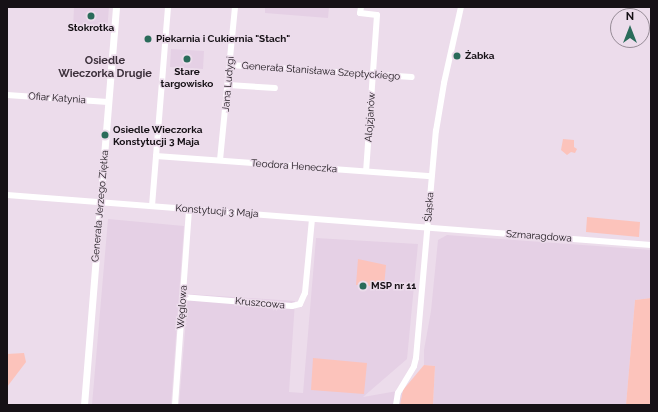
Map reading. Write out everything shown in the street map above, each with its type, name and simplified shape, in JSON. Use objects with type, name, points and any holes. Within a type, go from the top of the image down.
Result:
[{"type":"street","name":"Generała Jerzego Ziętka","points":[[84,405],[116,7]]},
{"type":"street","points":[[152,206],[168,7]]},
{"type":"street","name":"Jana Ludygi","points":[[220,160],[235,7]]},
{"type":"street","name":"Alojzjanów","points":[[361,7],[360,13],[378,15],[366,171]]},
{"type":"street","name":"Śląska","points":[[396,405],[398,393],[414,366],[416,358],[436,131],[442,91],[461,7]]},
{"type":"street","name":"Generała Stanisława Szeptyckiego","points":[[230,65],[412,77]]},
{"type":"street","points":[[228,85],[275,88]]},
{"type":"street","name":"Ofiar Katynia","points":[[7,95],[108,102]]},
{"type":"street","name":"Teodora Heneczka","points":[[156,156],[431,176]]},
{"type":"street","name":"Konstytucji 3 Maja","points":[[7,195],[428,227]]},
{"type":"street","name":"Węglowa","points":[[175,405],[189,209]]},
{"type":"street","name":"Kruszcowa","points":[[182,297],[289,306],[300,304],[305,293],[312,219]]},
{"type":"street","name":"Szmaragdowa","points":[[428,227],[651,245]]},
{"type":"shaded area","name":"Stokrotka","points":[[74,7],[109,7],[107,31],[73,29]]},
{"type":"shaded area","points":[[265,7],[329,7],[328,18],[265,13]]},
{"type":"shaded area","name":"Stare targowisko","points":[[171,49],[204,51],[203,69],[170,67]]},
{"type":"shaded area","points":[[563,139],[574,140],[574,147],[577,149],[575,153],[571,152],[567,155],[561,150]]},
{"type":"shaded area","points":[[587,217],[640,222],[639,237],[586,232]]},
{"type":"shaded area","points":[[108,219],[184,226],[171,405],[92,405]]},
{"type":"shaded area","points":[[447,235],[651,250],[651,298],[635,300],[626,405],[433,405],[435,366],[424,365],[424,350],[431,311],[438,240]]},
{"type":"shaded area","points":[[316,238],[418,244],[407,359],[363,397],[403,390],[400,405],[179,405],[188,294],[295,301],[289,392],[303,393]]},
{"type":"shaded area","points":[[358,259],[386,265],[384,287],[356,285]]},
{"type":"shaded area","points":[[651,298],[651,405],[626,405],[635,300]]},
{"type":"shaded area","points":[[24,353],[26,362],[7,387],[7,354]]},
{"type":"shaded area","points":[[313,358],[367,363],[364,394],[311,390]]},
{"type":"shaded area","points":[[424,365],[435,366],[433,405],[400,405],[403,390]]},
{"type":"place","name":"Stokrotka","points":[[91,16]]},
{"type":"place","name":"Piekarnia i Cukiernia \"Stach\"","points":[[148,39]]},
{"type":"place","name":"Żabka","points":[[457,56]]},
{"type":"place","name":"Stare targowisko","points":[[187,59]]},
{"type":"place","name":"Osiedle Wieczorka Konstytucji 3 Maja","points":[[105,135]]},
{"type":"place","name":"MSP nr 11","points":[[363,286]]},
{"type":"district","name":"Osiedle Wieczorka Drugie","points":[[105,68]]}]
